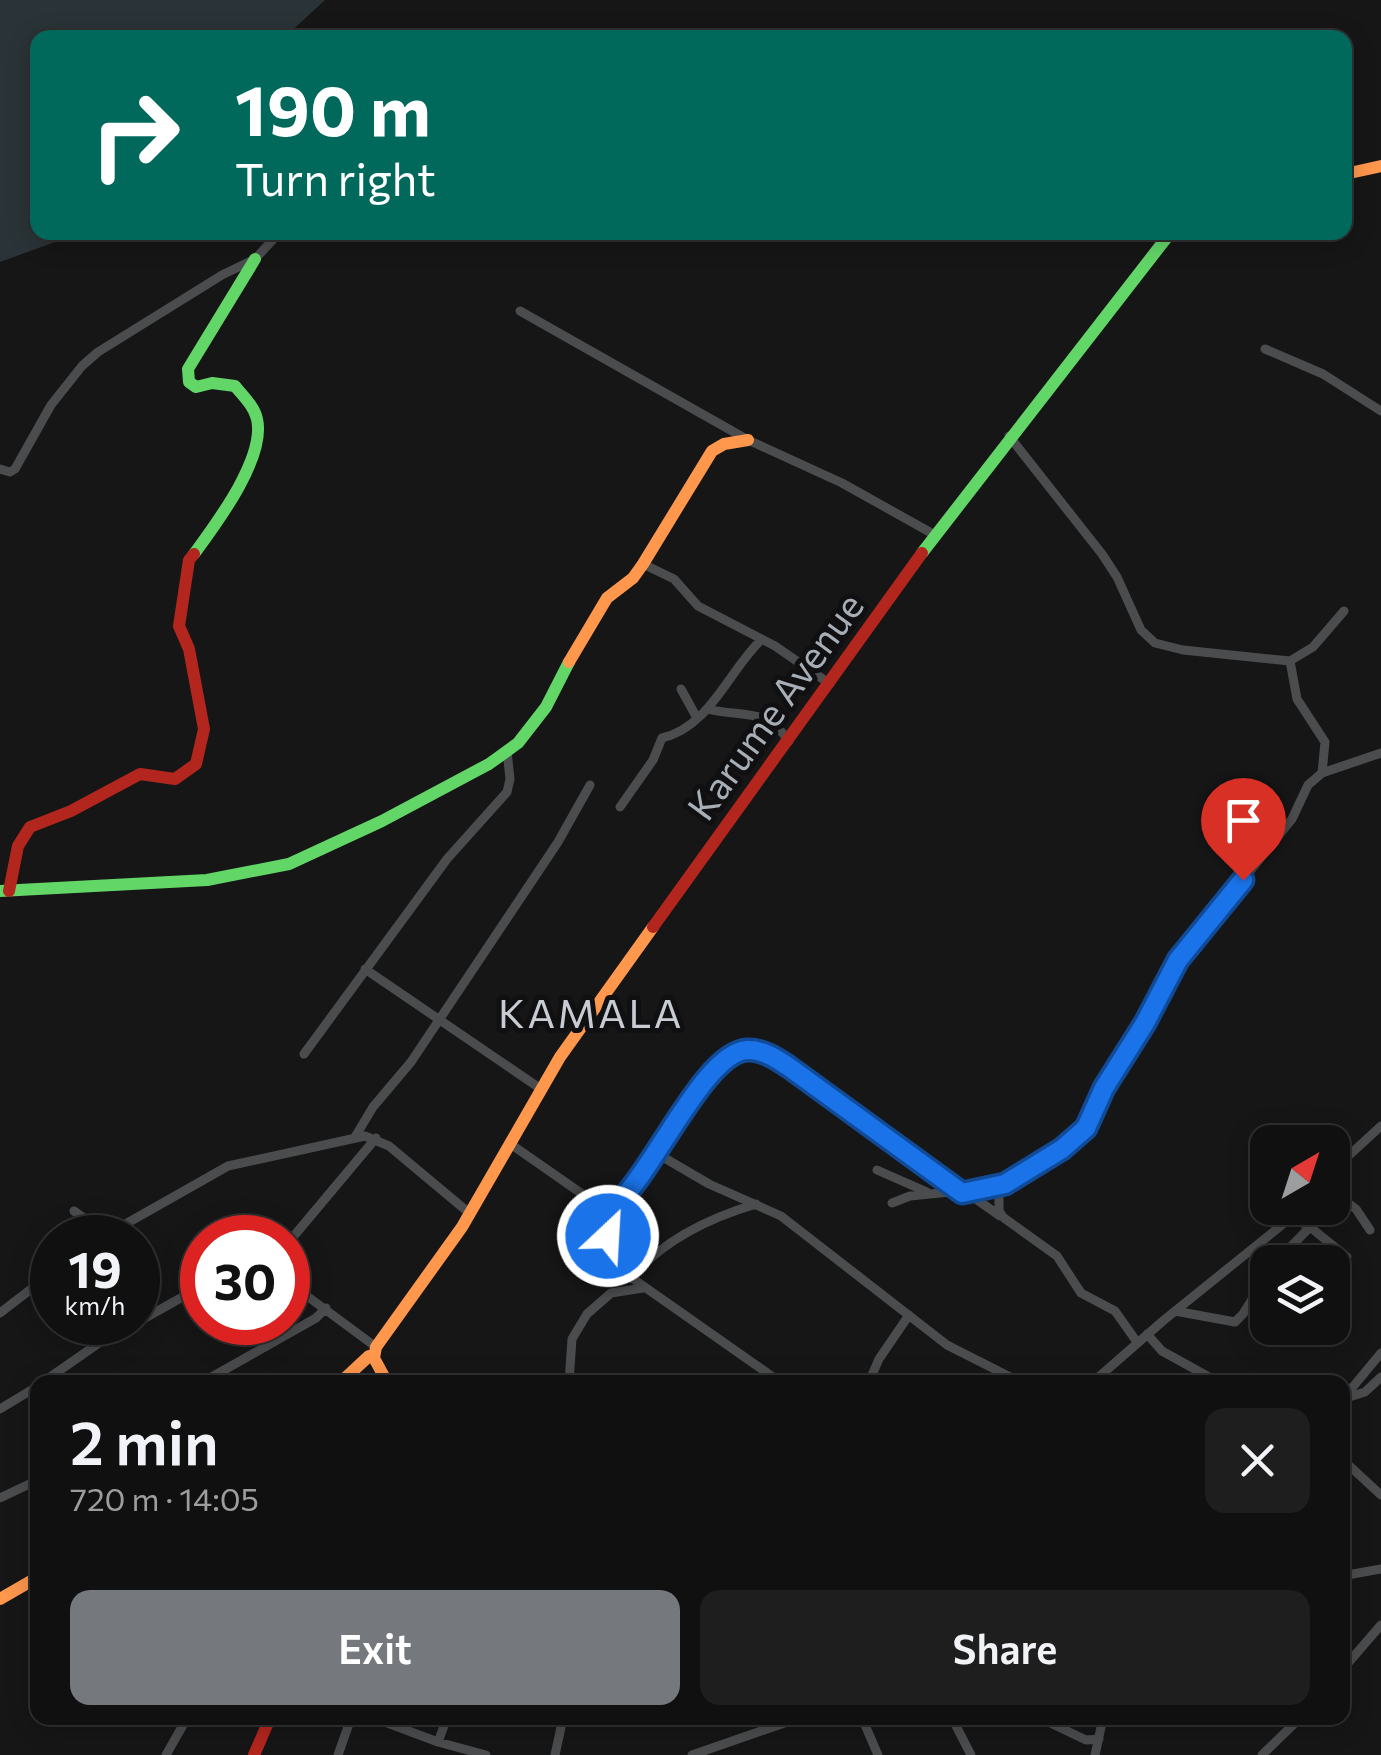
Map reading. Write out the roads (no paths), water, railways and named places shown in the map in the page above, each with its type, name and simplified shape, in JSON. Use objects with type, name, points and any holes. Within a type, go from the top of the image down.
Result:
[{"type":"street","points":[[1352,172],[1381,166]]},
{"type":"street","points":[[273,240],[255,259],[188,368],[188,382],[196,387],[212,382],[236,386],[251,405],[258,435],[226,512],[189,560],[179,626],[194,667],[204,729],[196,764],[175,779],[140,774],[71,812],[30,827],[18,846],[5,891],[207,880],[289,864],[382,821],[507,751],[546,707],[580,638],[607,598],[644,564],[712,450],[748,440]]},
{"type":"street","name":"Karume Avenue","points":[[348,1375],[375,1352],[455,1235],[560,1056],[935,534],[1165,240]]},
{"type":"street","points":[[0,468],[10,472],[15,469],[60,393],[98,352],[222,275],[255,259]]},
{"type":"street","points":[[520,311],[748,440],[854,488],[935,534]]},
{"type":"street","points":[[1265,348],[1323,374],[1381,411]]},
{"type":"street","points":[[1010,436],[1102,554],[1148,638],[1162,646],[1290,662],[1312,647],[1344,610]]},
{"type":"street","points":[[644,564],[674,579],[698,606],[762,639],[830,684]]},
{"type":"street","points":[[620,807],[653,760],[662,738],[673,736],[706,709],[762,639]]},
{"type":"street","points":[[1290,662],[1296,698],[1325,742],[1322,773]]},
{"type":"street","points":[[681,689],[696,718]]},
{"type":"street","points":[[706,709],[759,714],[779,727],[789,741]]},
{"type":"street","points":[[304,1054],[447,858],[507,792],[507,751]]},
{"type":"street","points":[[892,1202],[1005,1184],[1062,1149],[1086,1128],[1104,1088],[1178,960],[1292,818],[1304,792],[1322,773],[1381,752]]},
{"type":"street","points":[[355,1137],[558,842],[590,785]]},
{"type":"street","points":[[364,969],[541,1089]]},
{"type":"street","points":[[770,1375],[643,1288],[608,1251],[608,1212],[636,1186],[698,1088],[728,1058],[749,1050],[762,1052],[789,1067],[961,1192],[1058,1256],[1081,1293],[1115,1311],[1137,1342]]},
{"type":"street","points":[[1350,1154],[1381,1126]]},
{"type":"street","points":[[141,1215],[228,1166],[355,1137],[376,1138],[468,1212]]},
{"type":"street","points":[[310,1217],[376,1138]]},
{"type":"street","points":[[509,1143],[608,1212]]},
{"type":"street","points":[[656,1153],[709,1184],[793,1224],[947,1345],[1006,1375]]},
{"type":"street","points":[[878,1170],[930,1193]]},
{"type":"street","points":[[1005,1184],[997,1199],[999,1211],[1008,1221]]},
{"type":"street","points":[[631,1278],[652,1255],[675,1239],[720,1216],[756,1204]]},
{"type":"street","points":[[1350,1204],[1370,1230]]},
{"type":"street","points":[[74,1211],[80,1215]]},
{"type":"street","points":[[1101,1375],[1285,1225]]},
{"type":"street","points":[[1292,1245],[1310,1226],[1333,1245]]},
{"type":"street","points":[[572,1375],[569,1356],[572,1339],[586,1314],[610,1293],[643,1288]]},
{"type":"street","points":[[0,1313],[30,1290]]},
{"type":"street","points":[[310,1297],[375,1352],[383,1375]]},
{"type":"street","points":[[1175,1311],[1235,1322],[1250,1303]]},
{"type":"street","points":[[215,1375],[316,1318],[326,1308]]},
{"type":"street","points":[[872,1375],[909,1315]]},
{"type":"street","points":[[1148,1334],[1162,1351],[1205,1375]]},
{"type":"street","points":[[54,1375],[101,1345]]},
{"type":"street","points":[[1350,1391],[1381,1353]]},
{"type":"street","points":[[1350,1397],[1365,1392],[1381,1376]]},
{"type":"street","points":[[0,1409],[30,1390]]},
{"type":"street","points":[[1350,1465],[1381,1494]]},
{"type":"street","points":[[0,1498],[30,1484]]},
{"type":"street","points":[[1350,1575],[1381,1569]]},
{"type":"street","points":[[0,1598],[30,1582]]},
{"type":"street","points":[[1350,1661],[1381,1625]]},
{"type":"street","points":[[166,1755],[183,1725]]},
{"type":"street","points":[[254,1755],[267,1725]]},
{"type":"street","points":[[338,1755],[349,1725]]},
{"type":"street","points":[[393,1725],[486,1755]]},
{"type":"street","points":[[438,1742],[444,1725]]},
{"type":"street","points":[[555,1755],[562,1725]]},
{"type":"street","points":[[763,1725],[764,1729]]},
{"type":"street","points":[[692,1755],[777,1725]]},
{"type":"street","points":[[865,1725],[878,1755]]},
{"type":"street","points":[[956,1725],[972,1755]]},
{"type":"street","points":[[1055,1725],[1086,1740],[1098,1739]]},
{"type":"street","points":[[1092,1755],[1101,1725]]},
{"type":"street","points":[[1262,1755],[1293,1725]]},
{"type":"street","points":[[1086,1740],[1092,1755]]},
{"type":"district","name":"KAMALA","points":[[591,1014]]}]
